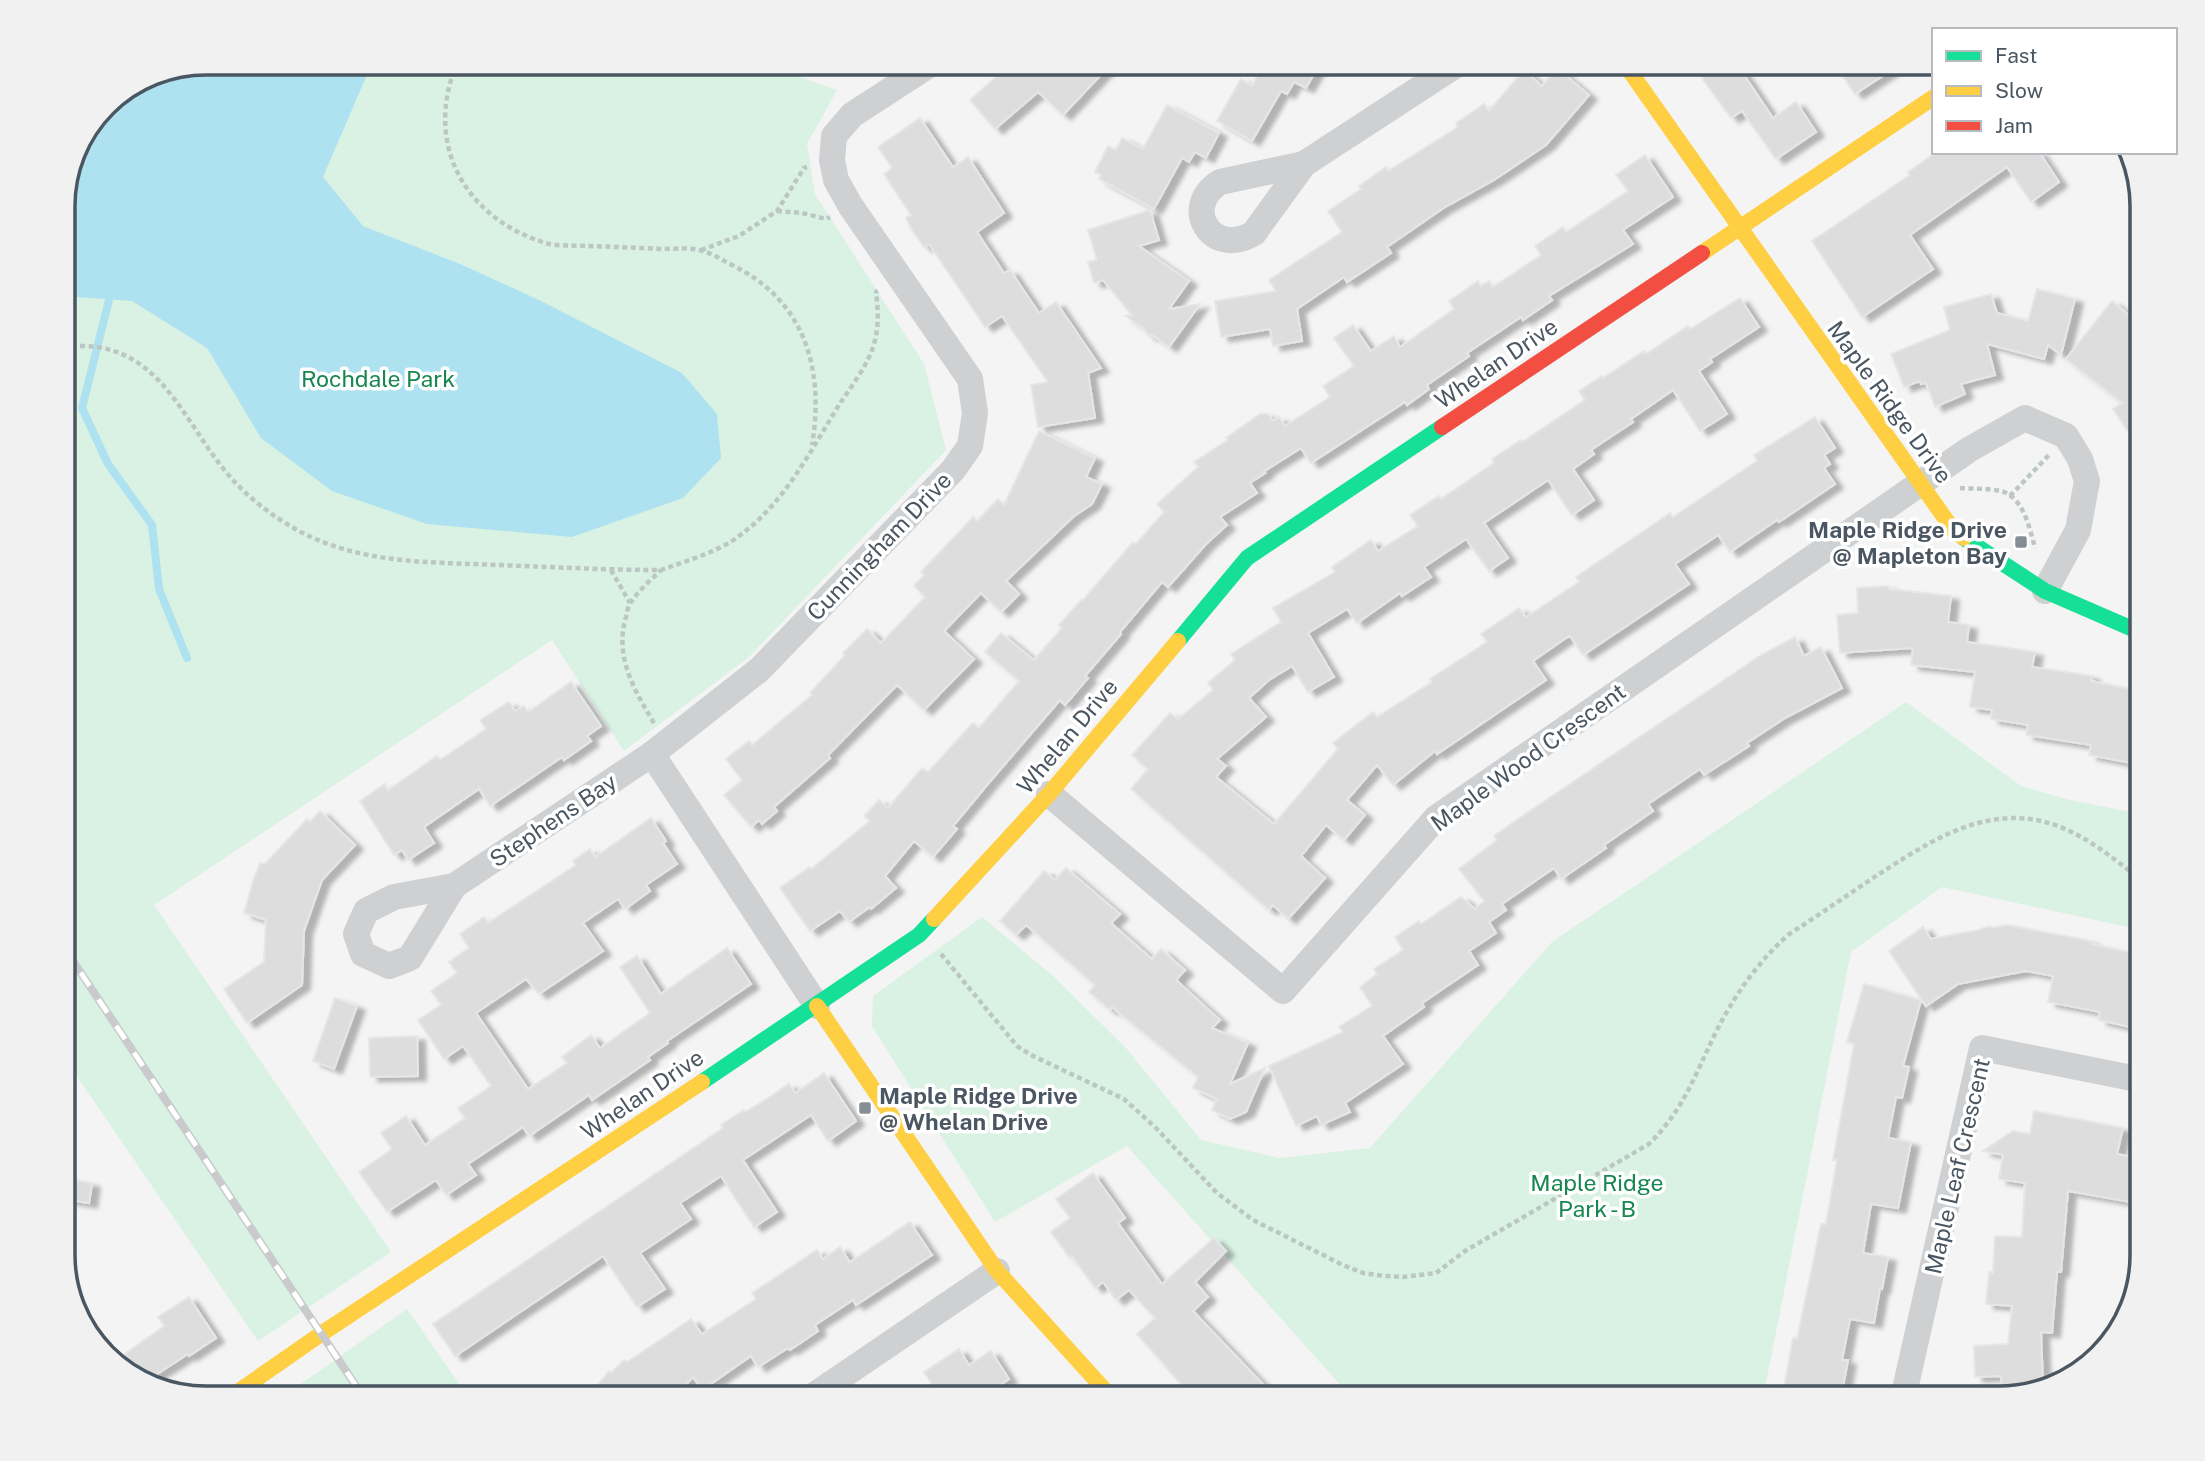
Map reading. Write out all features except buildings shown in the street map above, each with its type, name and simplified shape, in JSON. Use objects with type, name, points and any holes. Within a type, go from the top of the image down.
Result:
[{"type":"street","points":[[1304,164],[1440,75]]},
{"type":"street","name":"Maple Ridge Drive","points":[[1633,75],[1954,530],[2045,591],[2130,628]]},
{"type":"street","points":[[832,160],[834,136],[852,115],[913,76]]},
{"type":"street","name":"Whelan Drive","points":[[246,1386],[817,1006],[919,935],[1049,794],[1247,558],[1932,98]]},
{"type":"street","name":"Cunningham Drive","points":[[660,747],[759,670],[953,470],[970,446],[975,413],[970,379],[850,205],[836,180],[832,160]]},
{"type":"street","points":[[1921,484],[1970,449],[2025,418],[2066,436],[2080,459],[2087,481],[2078,530],[2045,591]]},
{"type":"street","name":"Maple Wood Crescent","points":[[1049,794],[1283,991],[1436,818],[1921,484]]},
{"type":"street","points":[[660,747],[817,1006],[997,1271],[1101,1386]]},
{"type":"street","name":"Stephens Bay","points":[[454,886],[660,747]]},
{"type":"street","name":"Maple Leaf Crescent","points":[[1906,1386],[1982,1048],[2130,1078]]},
{"type":"street","points":[[828,1386],[997,1271]]},
{"type":"path","points":[[452,76],[445,126],[454,164],[463,183],[493,218],[514,232],[553,245],[701,250],[739,236],[776,211],[804,168],[832,160]]},
{"type":"path","points":[[776,211],[802,213],[826,219],[850,205]]},
{"type":"path","points":[[701,250],[767,286],[803,334],[815,373],[817,403],[811,449]]},
{"type":"path","points":[[76,346],[89,345],[116,352],[145,368],[164,383],[233,479],[254,500],[298,530],[323,543],[348,552],[401,561],[662,570],[733,540],[760,520],[797,476],[811,449],[863,368],[875,342],[878,315],[876,292],[899,277]]},
{"type":"path","points":[[2010,496],[2066,436]]},
{"type":"path","points":[[1921,484],[2002,492],[2010,496],[2031,529],[2045,591]]},
{"type":"path","points":[[611,570],[630,603]]},
{"type":"path","points":[[660,747],[653,722],[635,691],[622,652],[622,631],[630,603],[662,570]]},
{"type":"path","points":[[919,935],[940,953],[1017,1046],[1124,1099],[1141,1112],[1234,1208],[1300,1245],[1343,1265],[1363,1273],[1403,1277],[1436,1273],[1465,1251],[1649,1144],[1668,1125],[1684,1100],[1735,998],[1768,953],[1800,927],[1938,838],[1982,822],[2007,818],[2038,820],[2081,837],[2130,871]]},
{"type":"green space","name":"Rochdale Park","points":[[198,76],[797,76],[837,90],[807,144],[815,194],[924,364],[946,450],[749,657],[624,751],[552,640],[154,905],[391,1252],[258,1341],[76,1075],[76,198],[85,156],[97,133],[133,97],[164,82]]},
{"type":"green space","name":"Maple Ridge Park - B","points":[[1906,702],[2021,786],[2070,800],[2130,812],[2130,927],[1942,887],[1851,952],[1765,1386],[1341,1386],[1127,1146],[995,1222],[872,1026],[873,996],[982,917],[1052,975],[1126,1048],[1201,1140],[1280,1158],[1370,1148],[1552,942]]},
{"type":"green space","points":[[407,1309],[461,1386],[298,1386]]},
{"type":"water","points":[[366,76],[323,177],[363,226],[460,264],[539,300],[682,373],[717,414],[721,458],[683,498],[572,537],[427,524],[332,491],[261,438],[207,348],[132,301],[76,297],[76,198],[80,172],[97,133],[120,108],[133,97],[156,85],[181,78]]},
{"type":"waterway","points":[[109,300],[82,408],[108,464],[152,525],[159,589],[187,658]]},
{"type":"railway","points":[[76,966],[356,1386]]},
{"type":"traffic: fast","points":[[1178,641],[1247,558],[1442,427]]},
{"type":"traffic: fast","points":[[1964,538],[2045,591],[2130,628]]},
{"type":"traffic: fast","points":[[702,1082],[919,935],[934,919]]},
{"type":"traffic: slow","points":[[1633,75],[1954,531],[1964,538]]},
{"type":"traffic: slow","points":[[1702,253],[1932,98]]},
{"type":"traffic: slow","points":[[934,919],[1049,794],[1178,641]]},
{"type":"traffic: slow","points":[[817,1006],[997,1271],[1101,1386]]},
{"type":"traffic: slow","points":[[246,1386],[702,1082]]},
{"type":"traffic: jam","points":[[1442,427],[1702,253]]},
{"type":"place","name":"Maple Ridge Drive @ Mapleton Bay","points":[[2021,542]]},
{"type":"place","name":"Maple Ridge Drive @ Whelan Drive","points":[[865,1108]]}]
